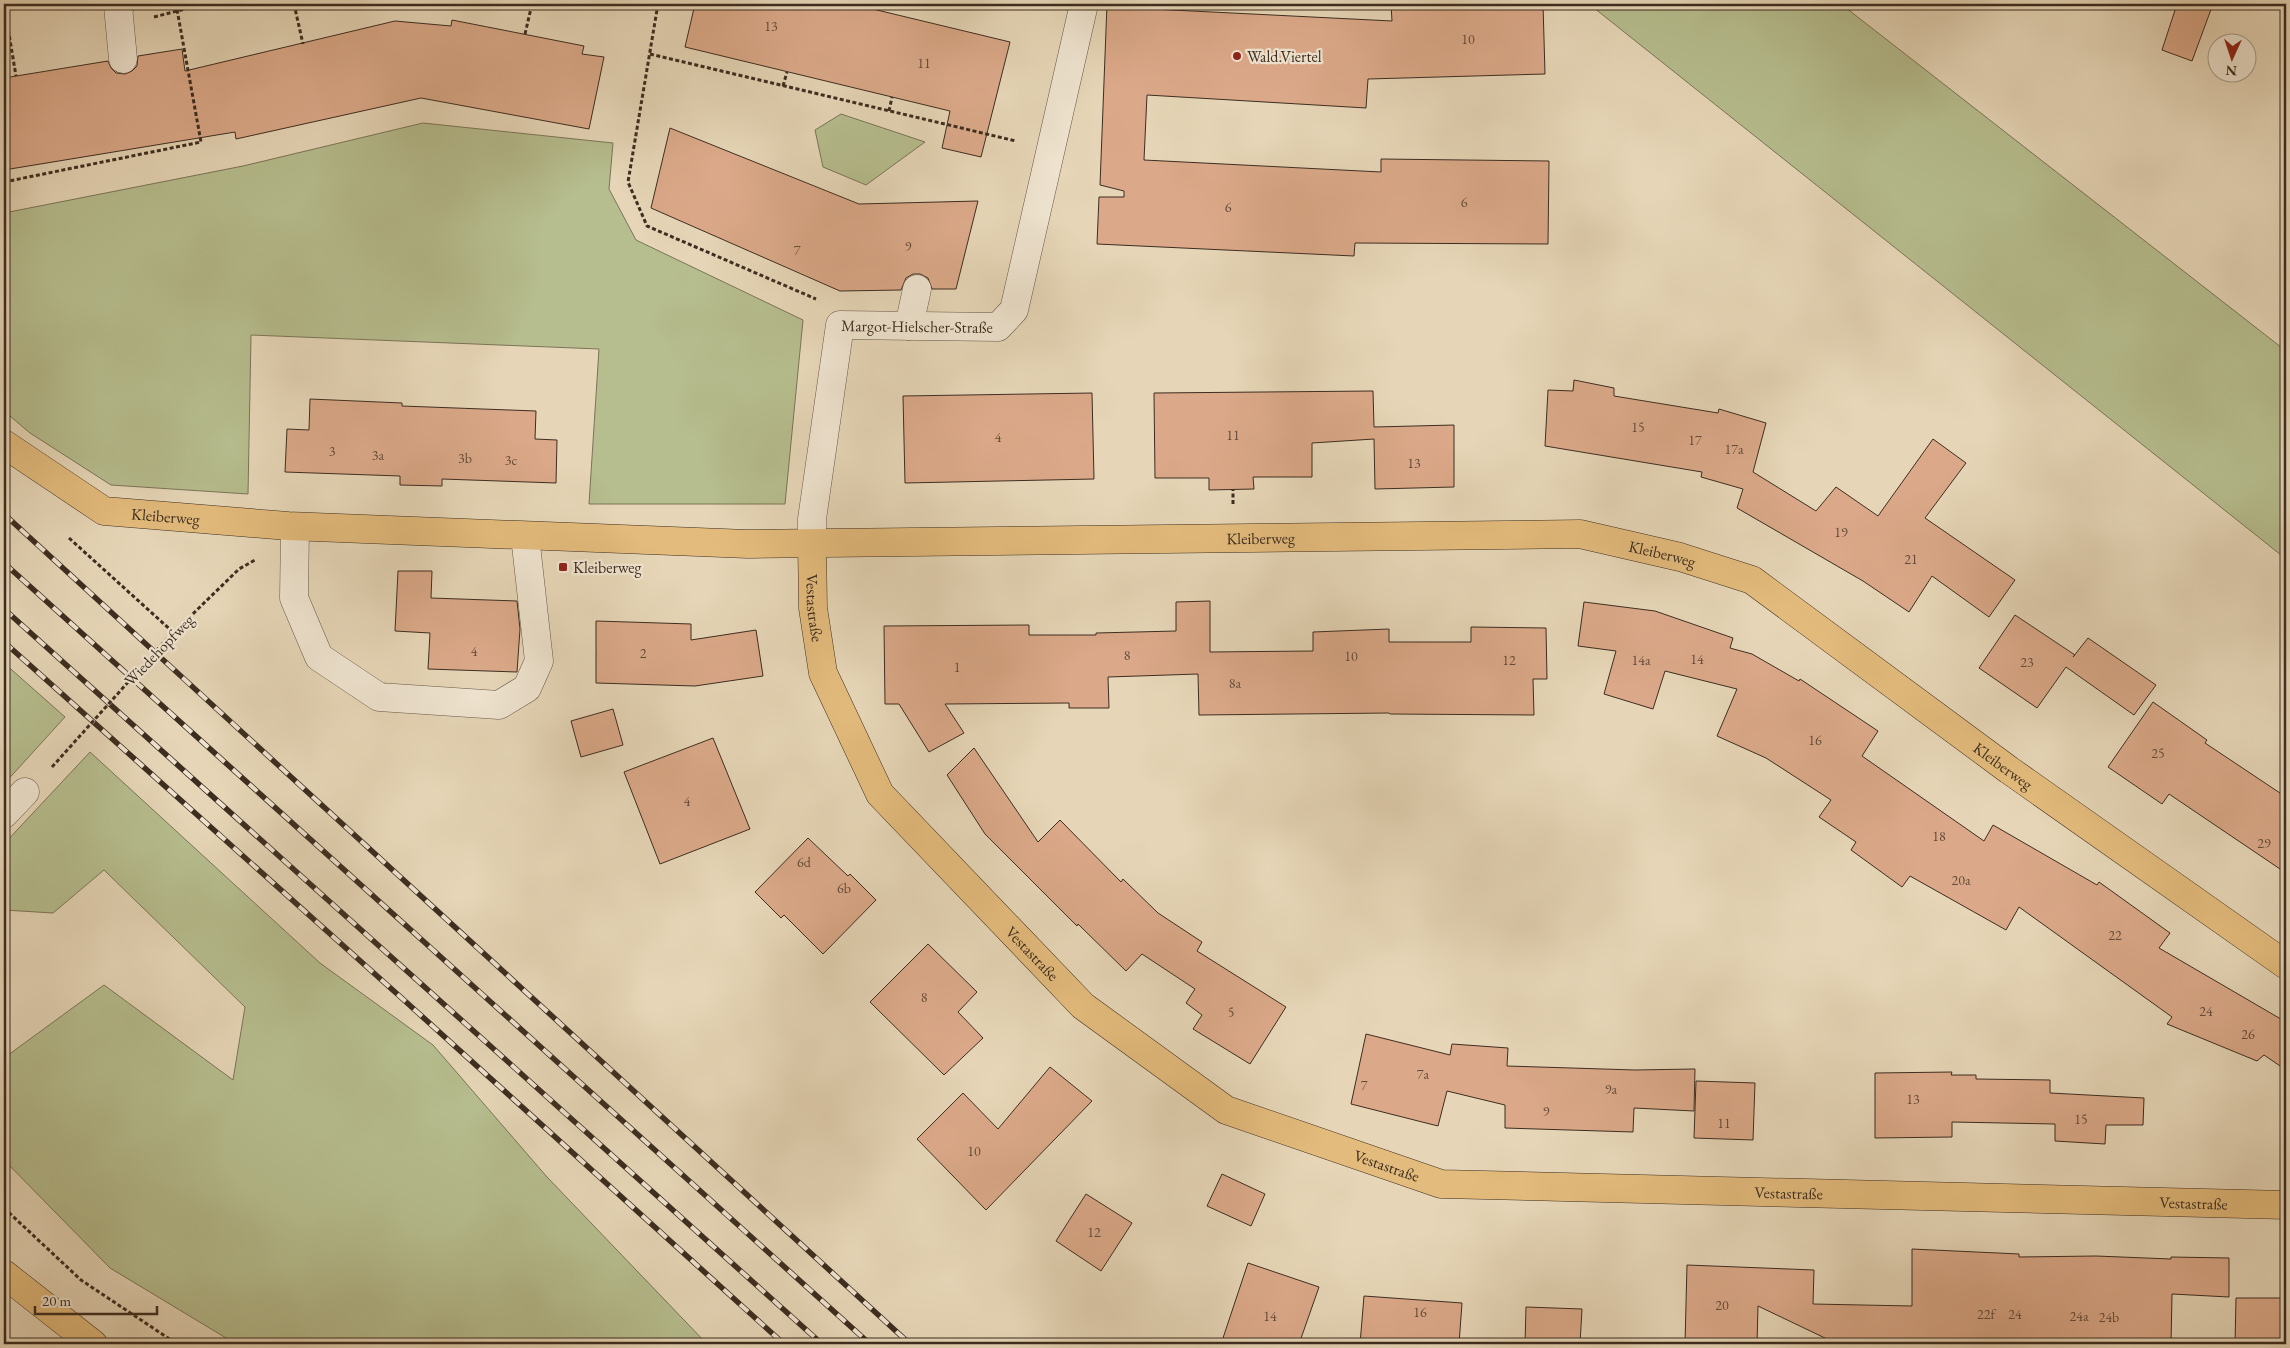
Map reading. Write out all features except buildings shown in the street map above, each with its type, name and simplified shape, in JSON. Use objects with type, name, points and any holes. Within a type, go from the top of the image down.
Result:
[{"type":"main road","name":"Kleiberweg","points":[[4,444],[104,511],[295,527],[748,544],[1580,534],[1680,557],[1752,580],[2009,770],[2286,965]]},
{"type":"main road","name":"Vestastraße","points":[[812,544],[813,608],[823,673],[880,794],[1083,1006],[1226,1110],[1441,1184],[2286,1205]]},
{"type":"main road","points":[[4,1274],[93,1344]]},
{"type":"street","points":[[121,4],[118,6],[123,59]]},
{"type":"street","name":"Margot-Hielscher-Straße","points":[[812,544],[812,519],[840,325],[998,327],[1014,310],[1084,4]]},
{"type":"street","points":[[909,326],[917,289]]},
{"type":"street","points":[[295,527],[294,598],[319,657],[379,697],[499,705],[527,688],[539,660],[525,536]]},
{"type":"street","points":[[4,814],[25,792]]},
{"type":"path","points":[[4,4],[16,76]]},
{"type":"path","points":[[55,4],[68,6],[74,4]]},
{"type":"path","points":[[4,182],[201,142],[176,4]]},
{"type":"path","points":[[294,4],[303,44]]},
{"type":"path","points":[[525,34],[532,4]]},
{"type":"path","points":[[658,4],[628,182],[647,226],[814,297],[840,325]]},
{"type":"path","points":[[4,51],[11,50]]},
{"type":"path","points":[[650,54],[1051,150]]},
{"type":"path","points":[[783,86],[787,72]]},
{"type":"path","points":[[889,111],[892,97]]},
{"type":"path","points":[[69,538],[174,632]]},
{"type":"path","name":"Wiedehopfweg","points":[[52,767],[165,641],[239,569],[262,556]]},
{"type":"path","points":[[4,1208],[81,1280],[177,1344]]},
{"type":"green space","points":[[1589,4],[1841,4],[2286,351],[2286,559]]},
{"type":"green space","points":[[841,114],[925,142],[866,185],[823,167],[815,130]]},
{"type":"green space","points":[[423,123],[613,143],[609,189],[636,240],[803,320],[785,504],[589,504],[599,349],[251,335],[248,494],[111,485],[30,433],[4,411],[4,213],[243,166]]},
{"type":"green space","points":[[4,663],[65,717],[4,784]]},
{"type":"green space","points":[[90,752],[320,963],[433,1045],[547,1177],[707,1344],[236,1344],[110,1268],[4,1160],[4,1058],[104,985],[233,1080],[245,1007],[104,870],[53,913],[4,910],[4,844]]},
{"type":"railway","points":[[4,514],[910,1344]]},
{"type":"railway","points":[[4,563],[870,1344]]},
{"type":"railway","points":[[4,609],[822,1344]]},
{"type":"railway","points":[[4,642],[784,1344]]},
{"type":"place","name":"Wald.Viertel","points":[[1237,56]]},
{"type":"place","name":"Kleiberweg","points":[[563,567]]}]
